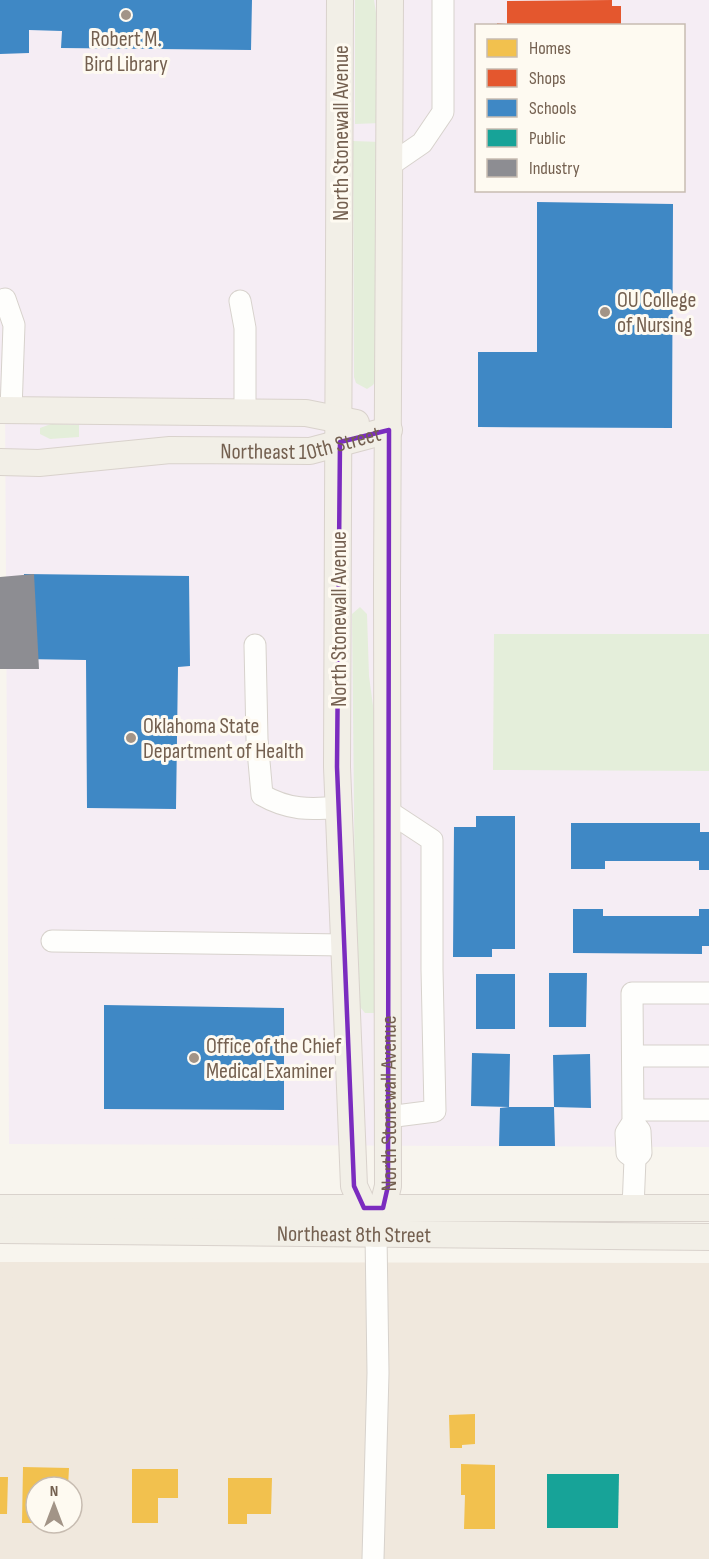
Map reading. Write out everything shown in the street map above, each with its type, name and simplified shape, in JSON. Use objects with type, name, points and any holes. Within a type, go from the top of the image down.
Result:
[{"type":"main road","name":"North Stonewall Avenue","points":[[340,0],[337,767],[354,1186],[373,1208],[376,1234]]},
{"type":"main road","name":"North Stonewall Avenue","points":[[373,1208],[388,1186],[390,0]]},
{"type":"main road","name":"Northeast 10th Street","points":[[6,410],[306,413],[340,431],[389,430]]},
{"type":"main road","name":"Northeast 10th Street","points":[[0,462],[39,462],[170,450],[310,451],[340,431]]},
{"type":"main road","name":"Northeast 8th Street","points":[[0,1208],[709,1208]]},
{"type":"main road","name":"Northeast 8th Street","points":[[0,1230],[709,1237]]},
{"type":"street","points":[[390,165],[422,142],[443,112],[443,0]]},
{"type":"street","points":[[5,299],[14,325],[6,410]]},
{"type":"street","points":[[240,302],[245,327],[244,412]]},
{"type":"street","points":[[255,645],[257,740],[262,795],[276,803],[309,810],[339,807]]},
{"type":"street","points":[[388,811],[432,840],[435,1112],[388,1117]]},
{"type":"street","points":[[52,941],[345,945]]},
{"type":"street","points":[[633,1208],[635,1159],[641,1154],[640,1131],[633,1116],[632,993],[709,993]]},
{"type":"street","points":[[633,1056],[709,1056]]},
{"type":"street","points":[[633,1116],[709,1110]]},
{"type":"street","name":"North Stonewall Avenue","points":[[373,1559],[378,1373],[376,1234]]},
{"type":"highlighted area","points":[[389,430],[388,1186],[383,1208],[364,1208],[354,1186],[337,767],[340,442]]},
{"type":"shaded area","points":[[0,0],[709,0],[709,1147],[9,1144],[5,391],[0,396]]},
{"type":"shaded area","points":[[0,1262],[709,1263],[709,1559],[0,1559]]},
{"type":"green space","points":[[355,0],[374,0],[381,45],[381,123],[355,124]]},
{"type":"green space","points":[[353,141],[381,142],[377,378],[367,389],[356,383],[354,377]]},
{"type":"green space","points":[[51,424],[79,425],[79,437],[50,439],[40,434],[40,428]]},
{"type":"green space","points":[[360,607],[367,614],[369,676],[378,743],[375,1013],[365,1013],[356,1002],[352,614]]},
{"type":"green space","points":[[494,634],[709,634],[709,771],[493,770]]},
{"type":"building: Homes","points":[[475,1414],[475,1444],[462,1445],[462,1448],[450,1448],[449,1415]]},
{"type":"building: Homes","points":[[461,1464],[495,1465],[495,1529],[464,1529],[465,1495],[461,1495]]},
{"type":"building: Homes","points":[[23,1467],[69,1468],[69,1475],[24,1475],[24,1523],[22,1523]]},
{"type":"building: Homes","points":[[132,1469],[178,1469],[178,1498],[158,1498],[158,1523],[132,1523]]},
{"type":"building: Homes","points":[[0,1477],[8,1477],[7,1514],[0,1514]]},
{"type":"building: Homes","points":[[228,1478],[272,1478],[271,1514],[247,1514],[247,1524],[228,1524]]},
{"type":"building: Shops","points":[[612,0],[612,6],[621,6],[621,24],[507,24],[507,1]]},
{"type":"building: Schools","name":"Robert M. Bird Library","points":[[0,0],[252,0],[251,50],[61,48],[62,31],[29,30],[29,53],[0,54]]},
{"type":"building: Schools","name":"OU College of Nursing","points":[[537,202],[673,204],[672,428],[478,427],[478,352],[537,352]]},
{"type":"building: Schools","name":"Oklahoma State Department of Health","points":[[24,574],[189,576],[190,666],[178,667],[176,809],[87,808],[86,660],[23,659]]},
{"type":"building: Schools","points":[[476,816],[515,816],[515,949],[492,949],[492,957],[453,957],[454,827],[476,827]]},
{"type":"building: Schools","points":[[571,823],[700,823],[700,832],[709,832],[709,870],[699,870],[699,861],[605,861],[605,869],[571,869]]},
{"type":"building: Schools","points":[[573,909],[603,909],[603,916],[699,916],[699,909],[709,909],[709,946],[702,946],[702,954],[573,953]]},
{"type":"building: Schools","points":[[549,973],[587,973],[586,1027],[549,1027]]},
{"type":"building: Schools","points":[[476,974],[515,974],[515,1029],[476,1029]]},
{"type":"building: Schools","name":"Office of the Chief Medical Examiner","points":[[104,1005],[284,1008],[284,1110],[104,1109]]},
{"type":"building: Schools","points":[[472,1053],[510,1054],[509,1107],[471,1106]]},
{"type":"building: Schools","points":[[590,1054],[591,1108],[554,1107],[553,1055]]},
{"type":"building: Schools","points":[[554,1107],[555,1146],[499,1146],[500,1108]]},
{"type":"building: Public","points":[[547,1474],[619,1474],[618,1528],[547,1528]]},
{"type":"building: Industry","points":[[34,574],[39,669],[0,669],[0,577]]},
{"type":"place","name":"Robert M. Bird Library","points":[[126,15]]},
{"type":"place","name":"OU College of Nursing","points":[[605,312]]},
{"type":"place","name":"Oklahoma State Department of Health","points":[[131,738]]},
{"type":"place","name":"Office of the Chief Medical Examiner","points":[[194,1058]]}]
